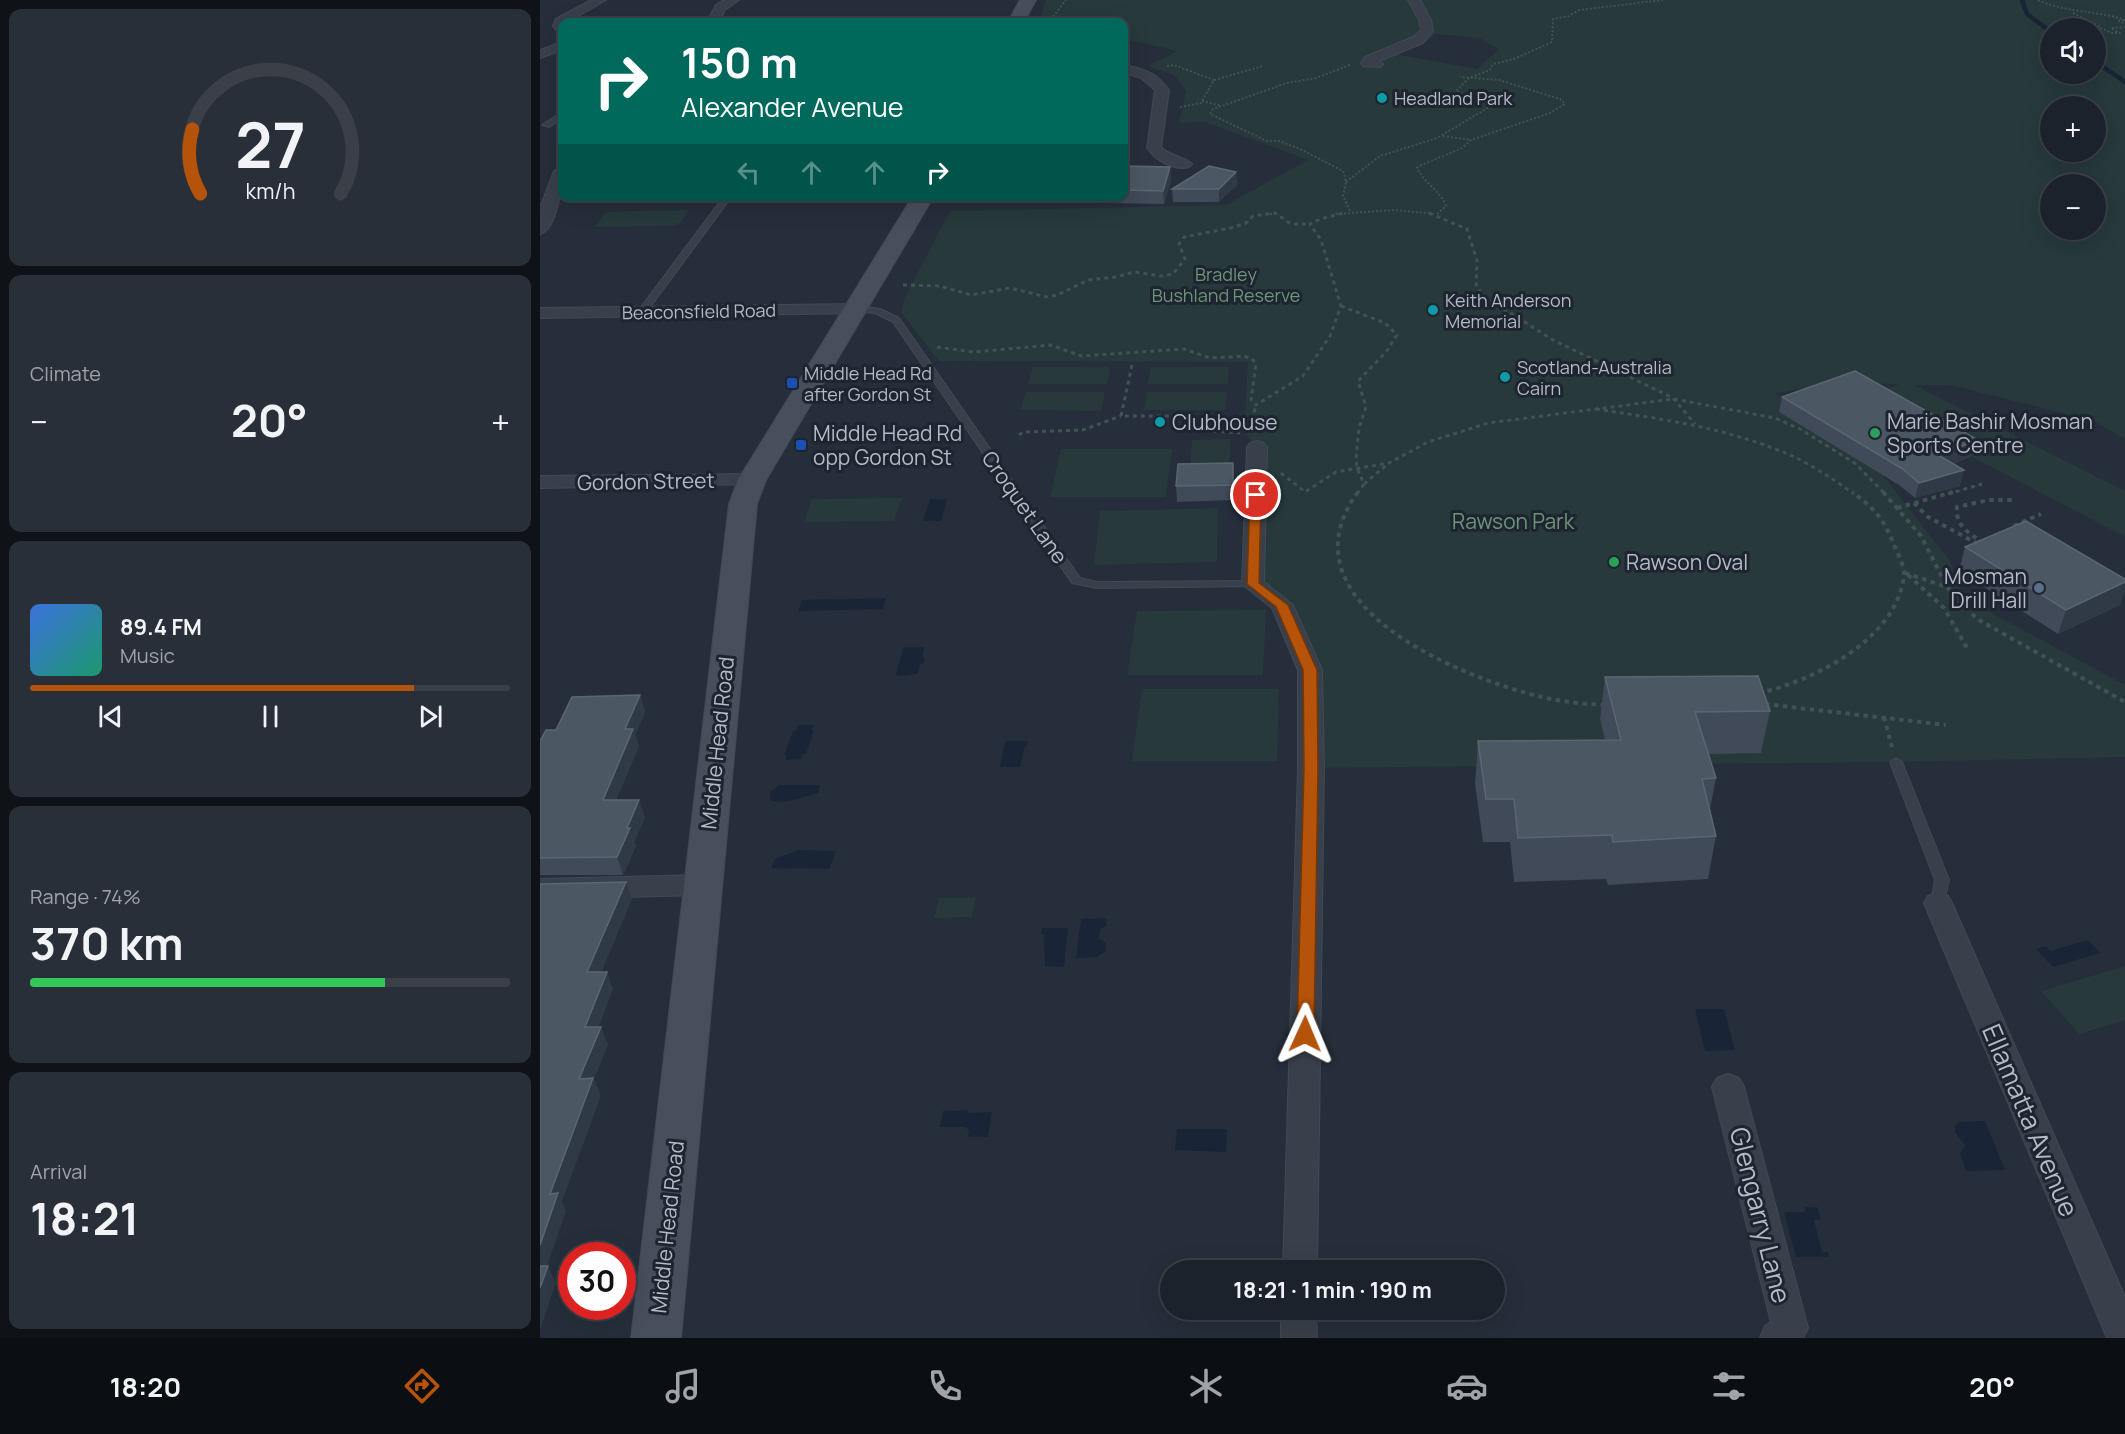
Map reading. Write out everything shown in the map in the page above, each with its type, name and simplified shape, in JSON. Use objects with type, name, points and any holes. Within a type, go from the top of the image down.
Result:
[{"type":"street","points":[[567,18],[600,0]]},
{"type":"street","points":[[715,18],[720,8],[734,0]]},
{"type":"street","points":[[1018,18],[1028,0]]},
{"type":"street","points":[[1372,64],[1370,60],[1418,40],[1427,31],[1425,20],[1414,0]]},
{"type":"street","points":[[540,40],[558,35]]},
{"type":"street","points":[[540,54],[558,47]]},
{"type":"street","points":[[1128,70],[1147,75],[1157,82],[1162,90],[1154,148],[1162,157],[1184,164]]},
{"type":"street","points":[[540,230],[558,182]]},
{"type":"street","name":"Middle Head Road","points":[[656,1338],[742,504],[752,480],[858,309],[921,201]]},
{"type":"street","name":"Beaconsfield Road","points":[[540,313],[858,309]]},
{"type":"street","points":[[1257,447],[1253,584],[1282,605],[1310,670],[1311,768],[1300,1260]]},
{"type":"street","name":"Gordon Street","points":[[540,482],[752,480]]},
{"type":"street","points":[[540,889],[702,885]]},
{"type":"street","name":"Ellamatta Avenue","points":[[1938,903],[2125,1338]]},
{"type":"street","name":"Glengarry Lane","points":[[1728,1087],[1790,1328],[1778,1338]]},
{"type":"street","points":[[1299,1320],[1299,1338]]},
{"type":"lane","points":[[546,125],[558,118]]},
{"type":"lane","points":[[642,312],[724,201]]},
{"type":"lane","name":"Croquet Lane","points":[[858,309],[877,311],[896,320],[1076,581],[1097,585],[1253,584]]},
{"type":"lane","points":[[1896,762],[1942,880],[1938,903]]},
{"type":"path","points":[[1050,18],[1066,0]]},
{"type":"path","points":[[1346,182],[1380,156],[1440,136],[1491,106],[1456,91],[1468,78],[1490,70],[1493,64],[1514,59],[1552,42],[1553,19],[1569,16],[1579,10],[1664,0]]},
{"type":"path","points":[[2038,0],[2070,12],[2112,33],[2120,33],[2111,28],[2125,25]]},
{"type":"path","points":[[2070,12],[2109,15],[2125,20]]},
{"type":"path","points":[[2125,20],[2120,21],[2125,25]]},
{"type":"path","points":[[1350,211],[1343,196],[1346,182],[1343,171],[1300,149],[1279,141],[1267,141],[1212,117],[1210,114],[1213,109],[1287,83],[1317,78],[1347,65],[1372,64]]},
{"type":"path","points":[[1163,66],[1174,65],[1214,80],[1263,66]]},
{"type":"path","points":[[1437,215],[1444,209],[1445,200],[1438,190],[1421,177],[1417,168],[1462,148],[1472,140],[1550,113],[1566,105],[1560,99],[1499,80],[1460,77]]},
{"type":"path","points":[[1159,112],[1201,103],[1214,80]]},
{"type":"path","points":[[1202,101],[1221,106]]},
{"type":"path","points":[[1440,136],[1472,140]]},
{"type":"path","points":[[903,285],[941,286],[969,295],[982,295],[1005,288],[1019,289],[1034,297],[1050,297],[1061,294],[1084,281],[1120,277],[1133,272],[1145,272],[1157,277],[1170,275],[1180,268],[1185,259],[1179,244],[1184,237],[1231,228],[1263,213],[1275,213],[1282,222],[1291,225],[1310,224],[1320,217],[1350,211],[1420,211],[1437,215],[1467,229],[1477,261],[1476,284],[1482,296],[1553,340],[1674,399],[1775,418],[1800,429],[1856,464],[1921,536],[1947,587],[1977,619],[2125,702]]},
{"type":"path","points":[[915,348],[934,347],[973,352],[1051,345],[1082,356],[1184,349],[1210,358],[1244,356],[1256,364],[1251,400],[1256,405],[1303,376],[1330,336],[1341,306],[1321,240],[1310,224]]},
{"type":"path","points":[[1341,306],[1385,323],[1397,335],[1394,345],[1382,354],[1358,381],[1366,407],[1359,428],[1357,468],[1364,484]]},
{"type":"path","points":[[1121,416],[1132,365]]},
{"type":"path","points":[[1610,705],[1578,704],[1535,696],[1471,676],[1430,657],[1397,636],[1372,615],[1351,590],[1340,572],[1339,543],[1342,518],[1364,484],[1389,463],[1428,442],[1488,423],[1674,399]]},
{"type":"path","points":[[1674,399],[1696,425]]},
{"type":"path","points":[[1596,409],[1696,425],[1772,447],[1809,464],[1849,489],[1870,505],[1885,522],[1899,551],[1905,573],[1896,606],[1882,626],[1861,646],[1814,673],[1777,689],[1754,694]]},
{"type":"path","points":[[1018,435],[1023,432],[1083,430],[1121,416],[1184,416],[1186,424],[1196,430],[1239,432],[1257,447]]},
{"type":"path","points":[[1283,473],[1305,492],[1336,472],[1389,463]]},
{"type":"path","points":[[1897,508],[1982,484]]},
{"type":"path","points":[[1914,503],[1928,517],[1990,549],[1963,529],[1956,514],[1958,507],[1989,500],[2013,500]]},
{"type":"path","points":[[2009,540],[2012,537],[2011,527],[2041,514]]},
{"type":"path","points":[[1905,573],[1947,587]]},
{"type":"path","points":[[1905,573],[1944,608],[1967,648]]},
{"type":"path","points":[[1764,704],[1946,725]]},
{"type":"path","points":[[1884,717],[1896,762]]},
{"type":"green space","points":[[1046,0],[2125,0],[2125,439],[2094,421],[1950,385],[1914,385],[2125,491],[2125,537],[1959,450],[1866,397],[1899,384],[1827,383],[1775,394],[1865,452],[1949,560],[1964,598],[2125,685],[2125,757],[1896,762],[1311,768],[1310,670],[1282,605],[1253,584],[1257,447],[1244,432],[1248,362],[939,361],[901,312],[904,299],[950,211],[1226,205],[1308,160],[1205,122],[1179,123],[1186,91],[1174,75],[1147,66],[1178,51],[1128,40],[1128,18],[1040,18]],"holes":[[[1436,34],[1479,38],[1499,49],[1477,69],[1395,54],[1426,42]]]},
{"type":"green space","points":[[689,210],[680,223],[673,226],[595,227],[606,212]]},
{"type":"green space","points":[[1033,367],[1110,367],[1107,384],[1028,384]]},
{"type":"green space","points":[[1151,367],[1229,367],[1228,384],[1148,384]]},
{"type":"green space","points":[[1026,392],[1105,392],[1101,411],[1020,410]]},
{"type":"green space","points":[[1147,392],[1227,392],[1225,410],[1144,410]]},
{"type":"green space","points":[[1231,439],[1229,475],[1190,476],[1192,440]]},
{"type":"green space","points":[[1061,449],[1172,449],[1166,497],[1050,497]]},
{"type":"green space","points":[[902,498],[894,521],[804,522],[812,499]]},
{"type":"green space","points":[[1218,508],[1217,562],[1094,565],[1100,511]]},
{"type":"green space","points":[[1266,610],[1263,675],[1127,675],[1137,611]]},
{"type":"green space","points":[[1142,689],[1279,689],[1277,761],[1132,761]]},
{"type":"green space","points":[[939,898],[976,898],[972,917],[934,918]]},
{"type":"green space","points":[[2125,966],[2125,1020],[2079,1034],[2041,991]]},
{"type":"water","points":[[930,499],[947,499],[941,521],[923,521]]},
{"type":"water","points":[[886,598],[883,609],[798,611],[802,600]]},
{"type":"water","points":[[906,647],[924,648],[922,657],[925,659],[924,663],[920,664],[917,674],[898,676],[896,674],[903,649]]},
{"type":"water","points":[[798,725],[814,725],[806,754],[803,754],[801,759],[786,760],[787,755],[784,755],[793,731],[796,731]]},
{"type":"water","points":[[1005,741],[1028,741],[1020,767],[1000,767]]},
{"type":"water","points":[[780,785],[820,786],[818,793],[788,801],[770,800],[771,791]]},
{"type":"water","points":[[798,850],[836,851],[829,869],[771,868],[775,859]]},
{"type":"water","points":[[1103,918],[1107,920],[1106,926],[1100,929],[1099,938],[1106,943],[1105,952],[1097,957],[1076,958],[1081,919]]},
{"type":"water","points":[[1042,928],[1068,928],[1064,967],[1045,966]]},
{"type":"water","points":[[2088,940],[2100,953],[2053,967],[2036,949],[2046,946],[2050,951]]},
{"type":"water","points":[[1695,1009],[1724,1009],[1735,1050],[1705,1051]]},
{"type":"water","points":[[968,1110],[968,1113],[992,1112],[988,1137],[968,1137],[969,1130],[965,1127],[940,1127],[943,1111]]},
{"type":"water","points":[[1985,1121],[2005,1170],[1966,1171],[1960,1154],[1965,1145],[1955,1132],[1955,1126],[1959,1122]]},
{"type":"water","points":[[1177,1129],[1227,1129],[1226,1152],[1175,1150]]},
{"type":"water","points":[[1805,1207],[1817,1207],[1821,1220],[1814,1220],[1822,1252],[1828,1252],[1829,1257],[1796,1257],[1784,1212],[1805,1212]]},
{"type":"building","points":[[1128,166],[1170,167],[1163,191],[1128,190]]},
{"type":"building","points":[[1209,166],[1236,172],[1219,189],[1172,189]]},
{"type":"building","name":"Marie Bashir Mosman Sports Centre","points":[[1855,371],[1978,440],[1938,455],[1964,470],[1919,483],[1903,469],[1782,397]]},
{"type":"building","points":[[1233,463],[1233,485],[1176,486],[1178,464]]},
{"type":"building","points":[[2026,521],[2125,579],[2125,582],[2066,610],[1965,547]]},
{"type":"building","points":[[1758,676],[1770,711],[1695,712],[1716,778],[1702,779],[1716,836],[1613,842],[1612,835],[1518,838],[1514,799],[1486,799],[1478,741],[1621,740],[1605,677]]},
{"type":"building","points":[[640,695],[625,729],[633,729],[603,800],[639,800],[617,857],[540,858],[540,741],[546,730],[556,730],[572,697]]},
{"type":"building","points":[[626,882],[587,972],[607,972],[585,1027],[601,1027],[579,1079],[593,1078],[550,1194],[558,1193],[540,1245],[540,884]]},
{"type":"building","points":[[540,1266],[548,1266],[540,1288]]},
{"type":"waterway","points":[[2022,0],[2027,14],[2040,24]]},
{"type":"waterway","points":[[2106,69],[2125,82]]},
{"type":"place","name":"Headland Park","points":[[1382,98]]},
{"type":"place","name":"Keith Anderson Memorial","points":[[1433,310]]},
{"type":"place","name":"Scotland-Australia Cairn","points":[[1505,377]]},
{"type":"place","name":"Middle Head Rd after Gordon St","points":[[792,383]]},
{"type":"place","name":"Clubhouse","points":[[1160,422]]},
{"type":"place","name":"Marie Bashir Mosman Sports Centre","points":[[1875,433]]},
{"type":"place","name":"Middle Head Rd opp Gordon St","points":[[801,445]]},
{"type":"place","name":"Rawson Oval","points":[[1614,562]]},
{"type":"place","name":"Mosman Drill Hall","points":[[2039,588]]},
{"type":"route","points":[[1256,495],[1253,584],[1282,605],[1310,670],[1311,768],[1305,1034]]},
{"type":"park label","name":"Bradley Bushland Reserve","points":[[1226,284]]},
{"type":"park label","name":"Rawson Park","points":[[1513,521]]}]
